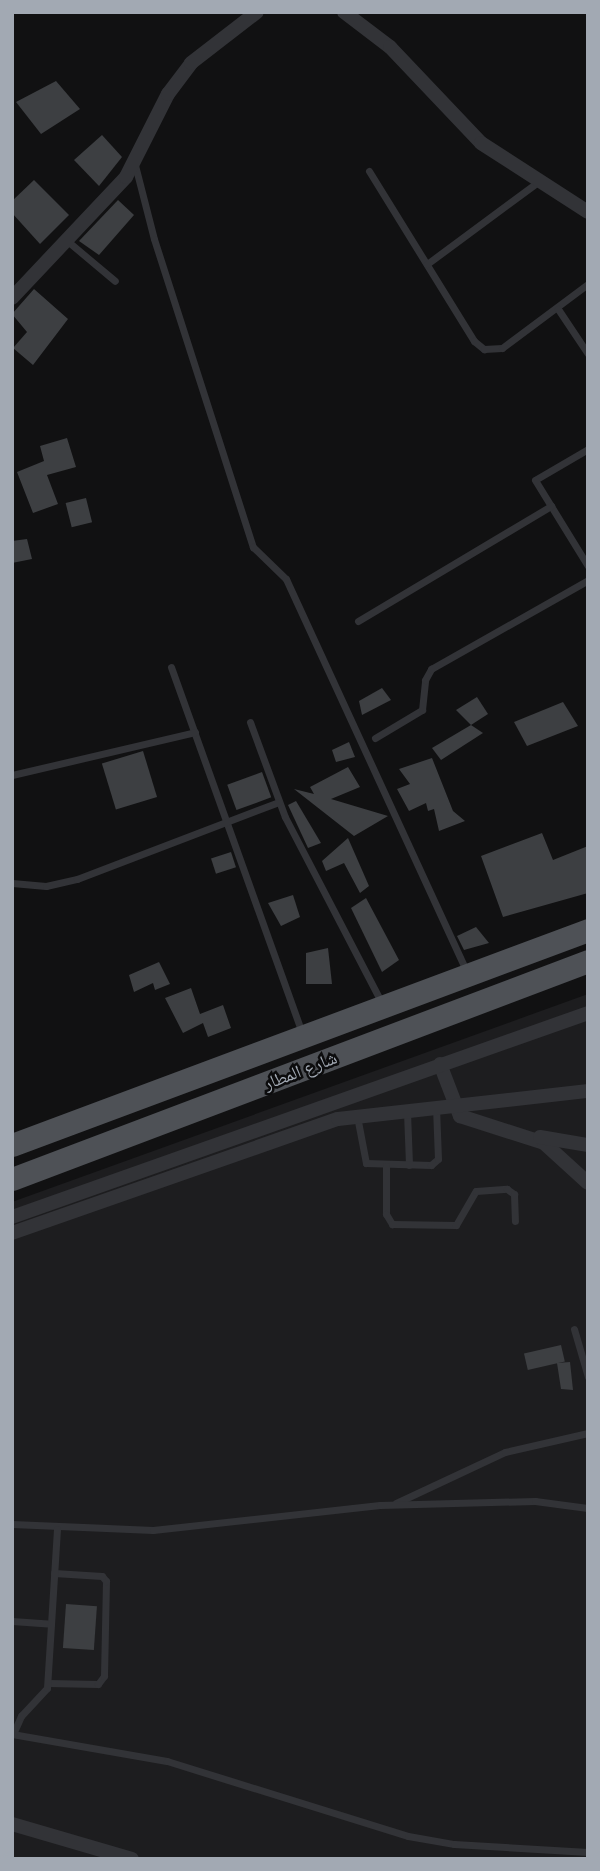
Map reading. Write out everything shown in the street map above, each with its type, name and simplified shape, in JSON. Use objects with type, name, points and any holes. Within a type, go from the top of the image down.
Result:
[{"type":"main road","name":"شارع المطار","points":[[12,1145],[588,930]]},
{"type":"main road","name":"شارع المطار","points":[[12,1178],[588,961]]},
{"type":"street","points":[[12,298],[135,164],[180,78],[205,50],[257,12]]},
{"type":"street","points":[[344,12],[390,47],[481,144],[588,212]]},
{"type":"street","points":[[12,1217],[588,1013]]},
{"type":"street","points":[[440,1064],[454,1107],[465,1119],[528,1135],[588,1144]]},
{"type":"street","points":[[12,1233],[267,1141],[357,1116],[588,1091]]},
{"type":"street","points":[[528,1135],[559,1153],[588,1183]]},
{"type":"street","points":[[12,1824],[132,1859]]},
{"type":"lane","points":[[135,164],[154,239],[253,547],[286,579],[468,975]]},
{"type":"lane","points":[[369,171],[474,341],[484,349],[502,348],[558,309],[588,284]]},
{"type":"lane","points":[[427,264],[540,181]]},
{"type":"lane","points":[[65,239],[115,281]]},
{"type":"lane","points":[[558,309],[588,354]]},
{"type":"lane","points":[[588,449],[535,480],[588,566]]},
{"type":"lane","points":[[358,621],[551,506]]},
{"type":"lane","points":[[375,738],[422,710],[425,680],[431,669],[588,580]]},
{"type":"lane","points":[[172,667],[303,1035]]},
{"type":"lane","points":[[250,722],[279,802],[383,1006]]},
{"type":"lane","points":[[12,775],[195,732]]},
{"type":"lane","points":[[12,883],[46,886],[77,879],[279,802]]},
{"type":"lane","points":[[357,1116],[363,1160],[386,1166],[430,1165],[438,1160],[436,1108]]},
{"type":"lane","points":[[407,1111],[409,1165]]},
{"type":"lane","points":[[386,1166],[386,1214],[392,1224],[456,1225],[476,1191],[508,1189],[514,1194],[514,1221]]},
{"type":"lane","points":[[575,1329],[588,1377]]},
{"type":"lane","points":[[392,1505],[505,1452],[588,1433]]},
{"type":"lane","points":[[12,1524],[57,1529],[153,1530],[392,1505],[535,1501],[588,1508]]},
{"type":"lane","points":[[57,1529],[48,1683],[41,1699],[18,1720],[13,1734],[167,1761],[408,1836],[454,1844],[588,1852]]},
{"type":"lane","points":[[48,1683],[97,1684],[104,1676],[106,1581],[102,1576],[54,1573]]},
{"type":"lane","points":[[12,1621],[51,1624]]},
{"type":"shaded area","points":[[588,994],[588,1859],[12,1859],[12,1202]]},
{"type":"building","points":[[56,81],[80,109],[41,134],[16,102]]},
{"type":"building","points":[[102,135],[122,157],[99,186],[74,160]]},
{"type":"building","points":[[34,180],[69,215],[40,244],[12,213],[12,201]]},
{"type":"building","points":[[118,200],[134,215],[99,255],[79,241]]},
{"type":"building","points":[[34,289],[68,319],[33,365],[13,348],[27,332],[12,314]]},
{"type":"building","points":[[67,438],[76,467],[47,475],[58,504],[33,513],[17,472],[44,461],[40,446]]},
{"type":"building","points":[[86,498],[92,522],[72,527],[66,503]]},
{"type":"building","points":[[27,539],[32,559],[12,563],[12,541]]},
{"type":"building","points":[[382,688],[391,700],[362,715],[359,701]]},
{"type":"building","points":[[477,697],[488,714],[471,725],[456,710]]},
{"type":"building","points":[[563,702],[578,726],[527,746],[514,722]]},
{"type":"building","points":[[471,725],[483,733],[441,760],[432,748]]},
{"type":"building","points":[[349,742],[355,757],[336,762],[332,750]]},
{"type":"building","points":[[143,751],[157,797],[116,809],[102,764]]},
{"type":"building","points":[[432,758],[453,811],[465,821],[439,831],[434,809],[428,811],[426,803],[409,811],[397,789],[410,784],[399,769]]},
{"type":"building","points":[[348,767],[360,787],[331,799],[388,816],[354,836],[294,789],[314,794],[310,787]]},
{"type":"building","points":[[262,772],[271,797],[236,810],[227,785]]},
{"type":"building","points":[[296,801],[321,843],[308,848],[288,805]]},
{"type":"building","points":[[542,833],[553,860],[588,846],[588,893],[503,917],[481,856]]},
{"type":"building","points":[[348,838],[369,886],[360,893],[344,863],[326,871],[322,861]]},
{"type":"building","points":[[231,852],[236,867],[216,874],[211,858]]},
{"type":"building","points":[[293,895],[300,917],[281,926],[268,903]]},
{"type":"building","points":[[366,898],[399,960],[382,972],[351,908]]},
{"type":"building","points":[[476,927],[489,943],[464,950],[457,936]]},
{"type":"building","points":[[328,948],[332,984],[306,984],[306,953]]},
{"type":"building","points":[[159,962],[170,984],[155,990],[153,983],[134,992],[129,975]]},
{"type":"building","points":[[191,988],[200,1014],[223,1005],[231,1028],[208,1037],[203,1023],[183,1033],[165,998]]},
{"type":"building","points":[[561,1345],[565,1362],[528,1370],[524,1354]]},
{"type":"building","points":[[570,1362],[573,1390],[561,1389],[557,1363]]},
{"type":"building","points":[[66,1604],[97,1606],[94,1650],[63,1648]]}]
